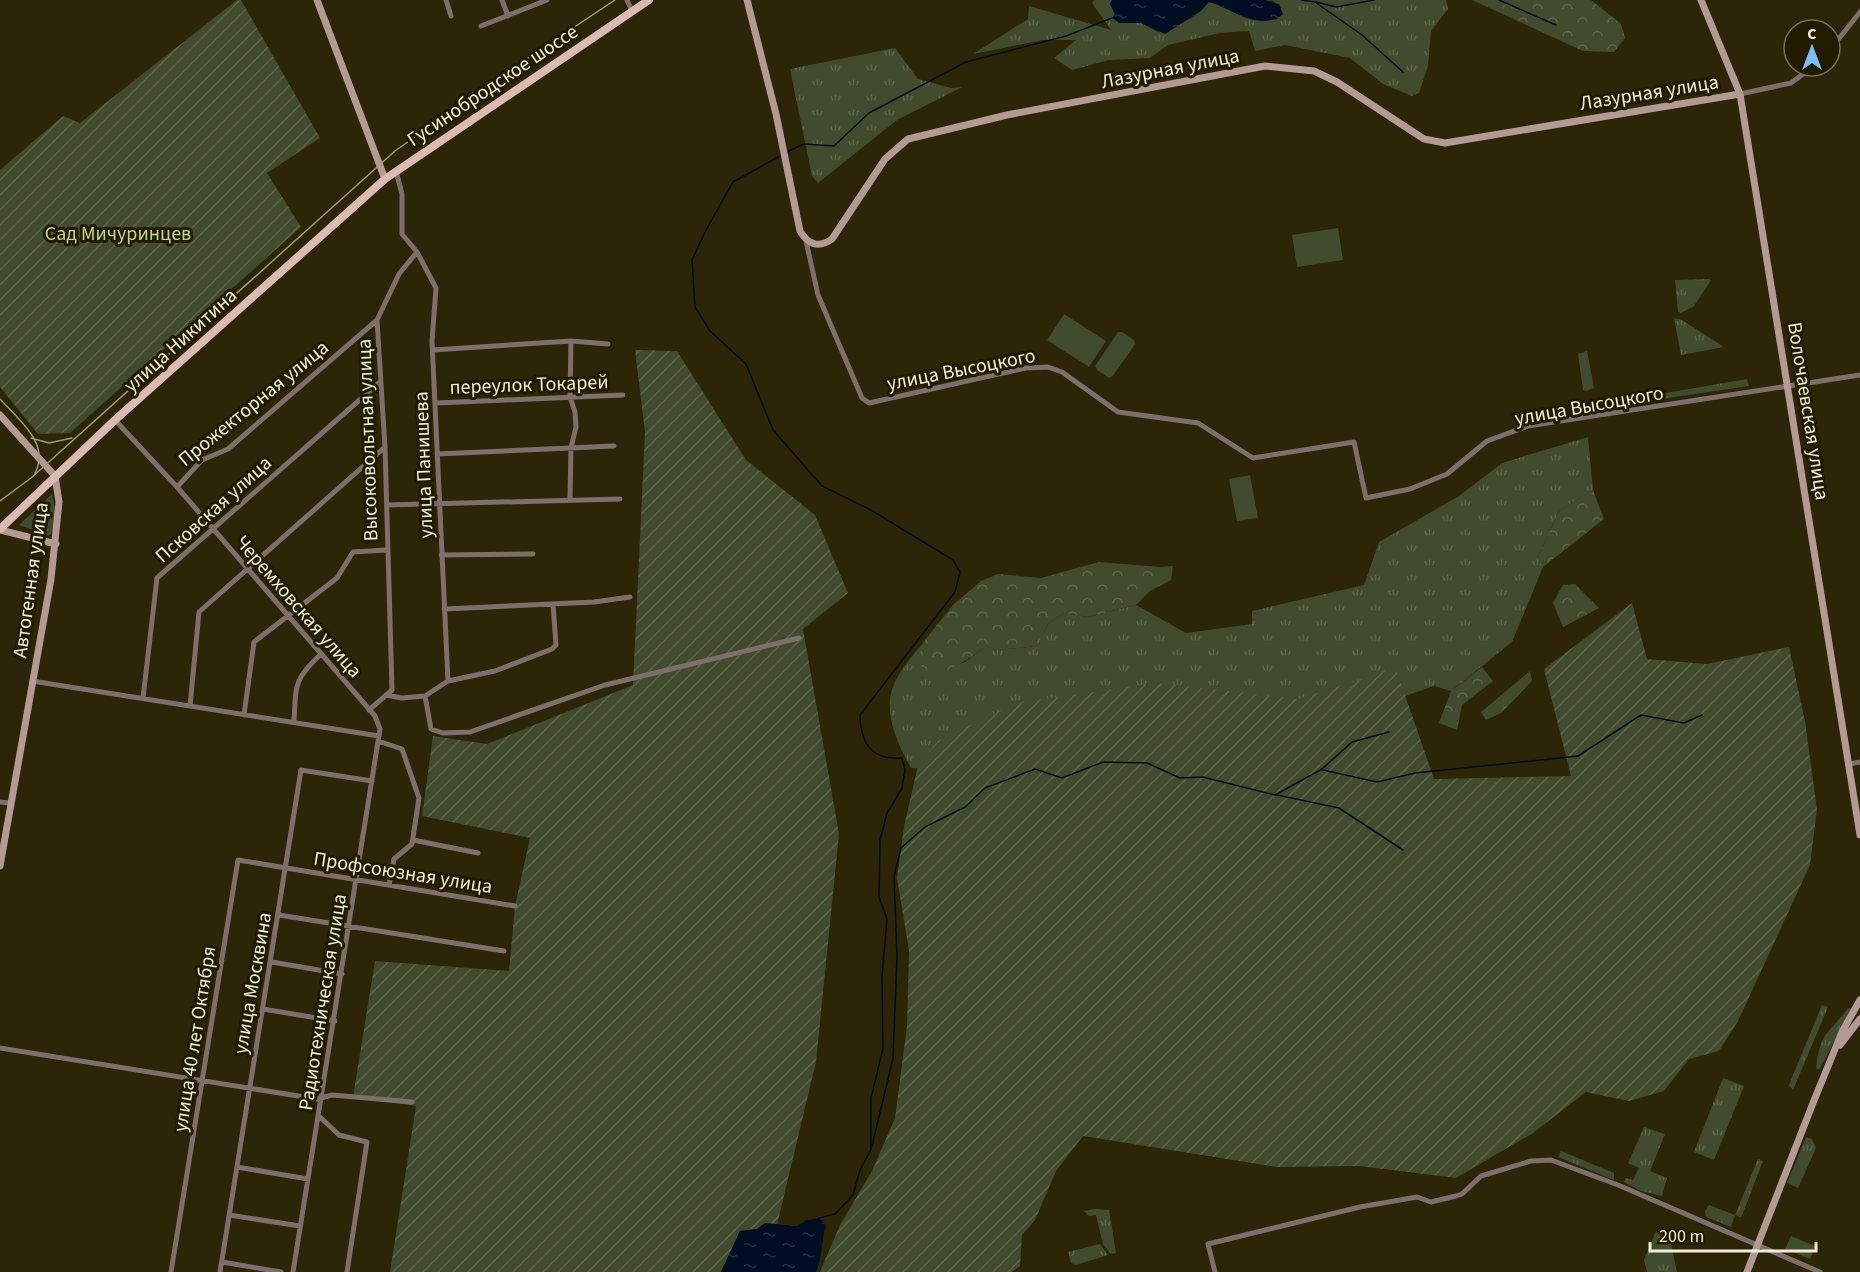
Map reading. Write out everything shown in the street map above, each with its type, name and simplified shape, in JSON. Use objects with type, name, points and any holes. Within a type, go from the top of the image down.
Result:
[{"type":"main road","name":"Гусинобродское шоссе","points":[[385,179],[649,0]]},
{"type":"main road","name":"улица Никитина","points":[[0,529],[115,420],[385,179]]},
{"type":"street","points":[[317,0],[385,179]]},
{"type":"street","points":[[446,0],[451,16]]},
{"type":"street","points":[[502,0],[507,16]]},
{"type":"street","points":[[481,26],[548,0]]},
{"type":"street","points":[[627,0],[632,10]]},
{"type":"street","points":[[747,0],[776,114],[800,231],[806,241]]},
{"type":"street","name":"Волочаевская улица","points":[[1701,0],[1740,94],[1860,835]]},
{"type":"street","points":[[1842,35],[1860,12]]},
{"type":"street","name":"Лазурная улица","points":[[806,241],[813,244],[825,243],[832,238],[885,159],[908,139],[921,134],[1265,66],[1314,71],[1337,82],[1424,139],[1445,143],[1740,94],[1791,83],[1798,78]]},
{"type":"street","points":[[396,171],[402,194],[402,234],[417,252]]},
{"type":"street","name":"улица Высоцкого","points":[[806,241],[818,295],[862,398],[869,403],[1026,368],[1048,367],[1062,372],[1118,412],[1198,423],[1253,458],[1354,442],[1366,498],[1410,489],[1447,474],[1487,441],[1528,426],[1789,388],[1860,375]]},
{"type":"street","name":"Высоковольтная улица","points":[[386,695],[392,690],[385,447],[377,320],[399,274],[417,252]]},
{"type":"street","name":"улица Панишева","points":[[417,252],[436,288],[433,350],[448,681]]},
{"type":"street","name":"Прожекторная улица","points":[[177,487],[202,460],[228,449],[377,320]]},
{"type":"street","points":[[433,350],[571,341],[608,344]]},
{"type":"street","points":[[570,499],[575,412],[570,397],[571,341]]},
{"type":"street","name":"Псковская улица","points":[[143,698],[157,578],[380,382]]},
{"type":"street","name":"переулок Токарей","points":[[436,402],[623,395]]},
{"type":"street","points":[[0,415],[55,476]]},
{"type":"street","name":"Черемховская улица","points":[[115,420],[177,487],[369,710],[380,729],[379,739]]},
{"type":"street","points":[[437,454],[614,446]]},
{"type":"street","points":[[190,706],[199,612],[385,447]]},
{"type":"street","name":"Автогенная улица","points":[[0,867],[56,544],[60,502],[55,476]]},
{"type":"street","points":[[387,505],[620,499]]},
{"type":"street","points":[[0,529],[56,544]]},
{"type":"street","points":[[244,715],[254,642],[337,578],[353,552],[387,550]]},
{"type":"street","points":[[441,555],[533,554]]},
{"type":"street","points":[[444,609],[553,604],[630,597]]},
{"type":"street","points":[[369,710],[386,695],[402,698],[425,696],[448,681],[495,671],[552,649],[556,645],[553,604]]},
{"type":"street","points":[[425,696],[431,729],[443,733],[470,732],[605,685],[799,638]]},
{"type":"street","points":[[294,723],[297,682],[302,672],[321,654]]},
{"type":"street","points":[[32,681],[294,723],[379,739],[402,749],[406,767],[419,798],[412,844],[394,860],[389,885]]},
{"type":"street","name":"Радиотехническая улица","points":[[292,1272],[335,1021],[379,739]]},
{"type":"street","points":[[1849,764],[1860,762]]},
{"type":"street","name":"улица Москвина","points":[[220,1272],[302,770],[372,781]]},
{"type":"street","points":[[0,802],[10,803]]},
{"type":"street","points":[[413,840],[478,853]]},
{"type":"street","name":"улица 40 лет Октября","points":[[171,1272],[238,860],[287,868]]},
{"type":"street","name":"Профсоюзная улица","points":[[287,868],[515,906]]},
{"type":"street","points":[[279,915],[504,951]]},
{"type":"street","points":[[272,962],[342,974]]},
{"type":"street","points":[[1747,1272],[1836,1050],[1860,1000]]},
{"type":"street","points":[[263,1009],[335,1021]]},
{"type":"street","points":[[1836,1050],[1860,1019]]},
{"type":"street","points":[[0,1048],[317,1100],[332,1095],[412,1102]]},
{"type":"street","points":[[319,1116],[339,1135],[367,1142],[347,1272]]},
{"type":"street","points":[[1215,1272],[1208,1244],[1380,1203],[1417,1197],[1431,1202],[1456,1196],[1462,1194],[1481,1176],[1531,1161],[1551,1160],[1618,1185],[1820,1272]]},
{"type":"street","points":[[237,1167],[309,1179]]},
{"type":"street","points":[[229,1215],[300,1226]]},
{"type":"street","points":[[222,1262],[281,1272]]},
{"type":"green space","name":"Сад Мичуринцев","points":[[237,0],[241,0],[320,138],[267,173],[301,227],[70,433],[38,434],[0,387],[0,170],[63,116],[80,123]]},
{"type":"green space","points":[[1094,0],[1112,0],[1110,4],[1119,23],[1141,23],[1158,32],[1194,17],[1208,2],[1260,21],[1278,19],[1274,1],[1264,0],[1446,0],[1448,9],[1431,31],[1428,66],[1419,93],[1412,96],[1383,84],[1350,58],[1285,45],[1255,51],[1249,31],[1220,33],[1168,45],[1150,58],[1109,60],[1072,70],[1054,58],[1076,40],[1043,40],[973,54],[1028,19],[1029,6],[1111,30],[1092,3]]},
{"type":"green space","points":[[1472,0],[1591,0],[1621,24],[1625,38],[1614,52],[1583,51]]},
{"type":"green space","points":[[895,48],[918,79],[951,88],[962,87],[897,120],[818,183],[812,176],[790,69]]},
{"type":"green space","points":[[1338,228],[1343,260],[1297,267],[1292,235]]},
{"type":"green space","points":[[1675,280],[1711,280],[1694,306],[1681,313],[1678,312]]},
{"type":"green space","points":[[1064,314],[1106,341],[1089,367],[1047,340]]},
{"type":"green space","points":[[1674,318],[1682,320],[1724,347],[1681,355]]},
{"type":"green space","points":[[1118,332],[1134,340],[1135,344],[1113,376],[1109,378],[1095,366]]},
{"type":"green space","points":[[635,350],[677,351],[746,460],[815,515],[848,593],[803,629],[839,834],[816,1062],[777,1225],[765,1223],[757,1229],[740,1231],[721,1272],[390,1272],[416,1106],[353,1097],[375,961],[509,971],[515,906],[530,838],[422,816],[433,736],[487,744],[633,685],[645,432]]},
{"type":"green space","points":[[1587,351],[1594,388],[1586,391],[1583,390],[1578,354]]},
{"type":"green space","points":[[1747,379],[1749,386],[1661,399],[1660,394]]},
{"type":"green space","points":[[1588,437],[1593,490],[1559,511],[1538,557],[1543,567],[1512,642],[1451,691],[1434,686],[1374,707],[933,769],[911,768],[901,749],[893,729],[890,697],[899,675],[925,640],[921,678],[965,662],[986,646],[998,650],[1037,646],[1048,624],[1064,613],[1088,617],[1136,605],[1186,633],[1252,624],[1252,611],[1364,585],[1379,542],[1459,496],[1502,463]]},
{"type":"green space","points":[[1250,475],[1258,518],[1237,521],[1229,479]]},
{"type":"green space","points":[[1593,490],[1604,519],[1543,567],[1538,557],[1559,511]]},
{"type":"green space","points":[[52,494],[56,515],[49,536],[19,525]]},
{"type":"green space","points":[[1099,562],[1173,566],[1171,580],[1150,591],[1136,605],[1088,617],[1064,613],[1048,624],[1037,646],[998,650],[986,646],[955,666],[938,674],[920,678],[925,640],[953,605],[981,581],[998,574],[1041,578]]},
{"type":"green space","points":[[1575,584],[1599,608],[1563,627],[1553,603],[1563,585]]},
{"type":"green space","points":[[1632,603],[1647,659],[1707,664],[1789,647],[1805,721],[1817,810],[1810,865],[1738,1021],[1719,1051],[1689,1059],[1664,1091],[1629,1101],[1586,1092],[1533,1133],[1456,1178],[1359,1166],[1277,1167],[1083,1136],[1056,1171],[1035,1220],[1022,1235],[1020,1266],[1012,1272],[820,1272],[840,1225],[872,1171],[895,1118],[907,1026],[909,951],[897,878],[904,827],[918,765],[938,741],[1015,703],[1159,683],[1298,699],[1375,675],[1395,666],[1434,779],[1571,776],[1544,669]]},
{"type":"green space","points":[[1482,667],[1493,681],[1462,705],[1457,730],[1439,723],[1451,691]]},
{"type":"green space","points":[[1530,671],[1532,681],[1501,713],[1486,720],[1481,712]]},
{"type":"green space","points":[[1822,1005],[1828,1007],[1793,1090],[1789,1085]]},
{"type":"green space","points":[[1848,1008],[1851,1009],[1819,1070],[1816,1068],[1823,1039]]},
{"type":"green space","points":[[1723,1078],[1744,1086],[1714,1160],[1694,1152]]},
{"type":"green space","points":[[1644,1127],[1665,1134],[1650,1171],[1667,1178],[1662,1196],[1641,1191],[1624,1182],[1626,1178],[1633,1180],[1639,1168],[1628,1163]]},
{"type":"green space","points":[[1806,1137],[1812,1139],[1816,1148],[1798,1188],[1787,1183]]},
{"type":"green space","points":[[1561,1151],[1614,1173],[1614,1180],[1558,1157]]},
{"type":"green space","points":[[1758,1159],[1763,1161],[1741,1218],[1735,1215]]},
{"type":"green space","points":[[1709,1205],[1735,1215],[1731,1227],[1706,1217],[1705,1211]]},
{"type":"green space","points":[[1109,1210],[1116,1253],[1111,1254],[1103,1244],[1096,1215],[1089,1216],[1084,1211]]},
{"type":"green space","points":[[1656,1231],[1669,1235],[1677,1272],[1647,1272],[1644,1260]]},
{"type":"green space","points":[[1791,1236],[1815,1246],[1810,1259],[1785,1249]]},
{"type":"green space","points":[[1100,1244],[1108,1255],[1076,1265],[1071,1263],[1068,1252]]},
{"type":"water","points":[[1112,0],[1264,0],[1279,4],[1283,14],[1266,21],[1256,20],[1209,2],[1201,11],[1165,34],[1141,23],[1119,23],[1112,18],[1115,14],[1110,4]]},
{"type":"water","points":[[819,1218],[826,1225],[816,1272],[721,1272],[740,1231],[757,1229],[765,1223],[797,1226],[807,1220]]},
{"type":"waterway","points":[[1302,0],[1315,2],[1362,35],[1403,72]]},
{"type":"waterway","points":[[1316,2],[1336,7],[1374,0]]},
{"type":"waterway","points":[[1499,0],[1556,25]]},
{"type":"waterway","points":[[787,152],[804,144],[834,146],[869,113],[966,62],[1066,36],[1112,18]]},
{"type":"waterway","points":[[780,156],[733,182],[692,260],[695,307],[710,331],[746,364],[773,430],[822,486],[871,510],[953,560],[960,572],[955,592],[860,715],[863,734],[870,748],[882,756],[902,758],[905,770],[902,788],[887,813],[880,840],[879,897],[887,919],[882,977],[883,1048],[871,1098],[871,1150],[860,1170],[853,1195],[835,1214],[819,1218]]},
{"type":"waterway","points":[[1323,770],[1377,782],[1415,773],[1578,756],[1641,715],[1684,723],[1702,715]]},
{"type":"waterway","points":[[872,1146],[893,1058],[897,957],[894,876],[901,848],[925,827],[965,807],[985,788],[1035,769],[1062,778],[1103,762],[1147,763],[1180,778],[1203,777],[1275,795],[1322,769],[1352,742],[1389,732]]},
{"type":"waterway","points":[[1277,795],[1339,808],[1403,850]]},
{"type":"tram line","points":[[0,501],[31,478],[395,151],[495,80],[615,0]]},
{"type":"tram line","points":[[0,399],[36,442],[39,462],[35,473]]},
{"type":"tram line","points":[[31,438],[49,443],[72,438]]}]
